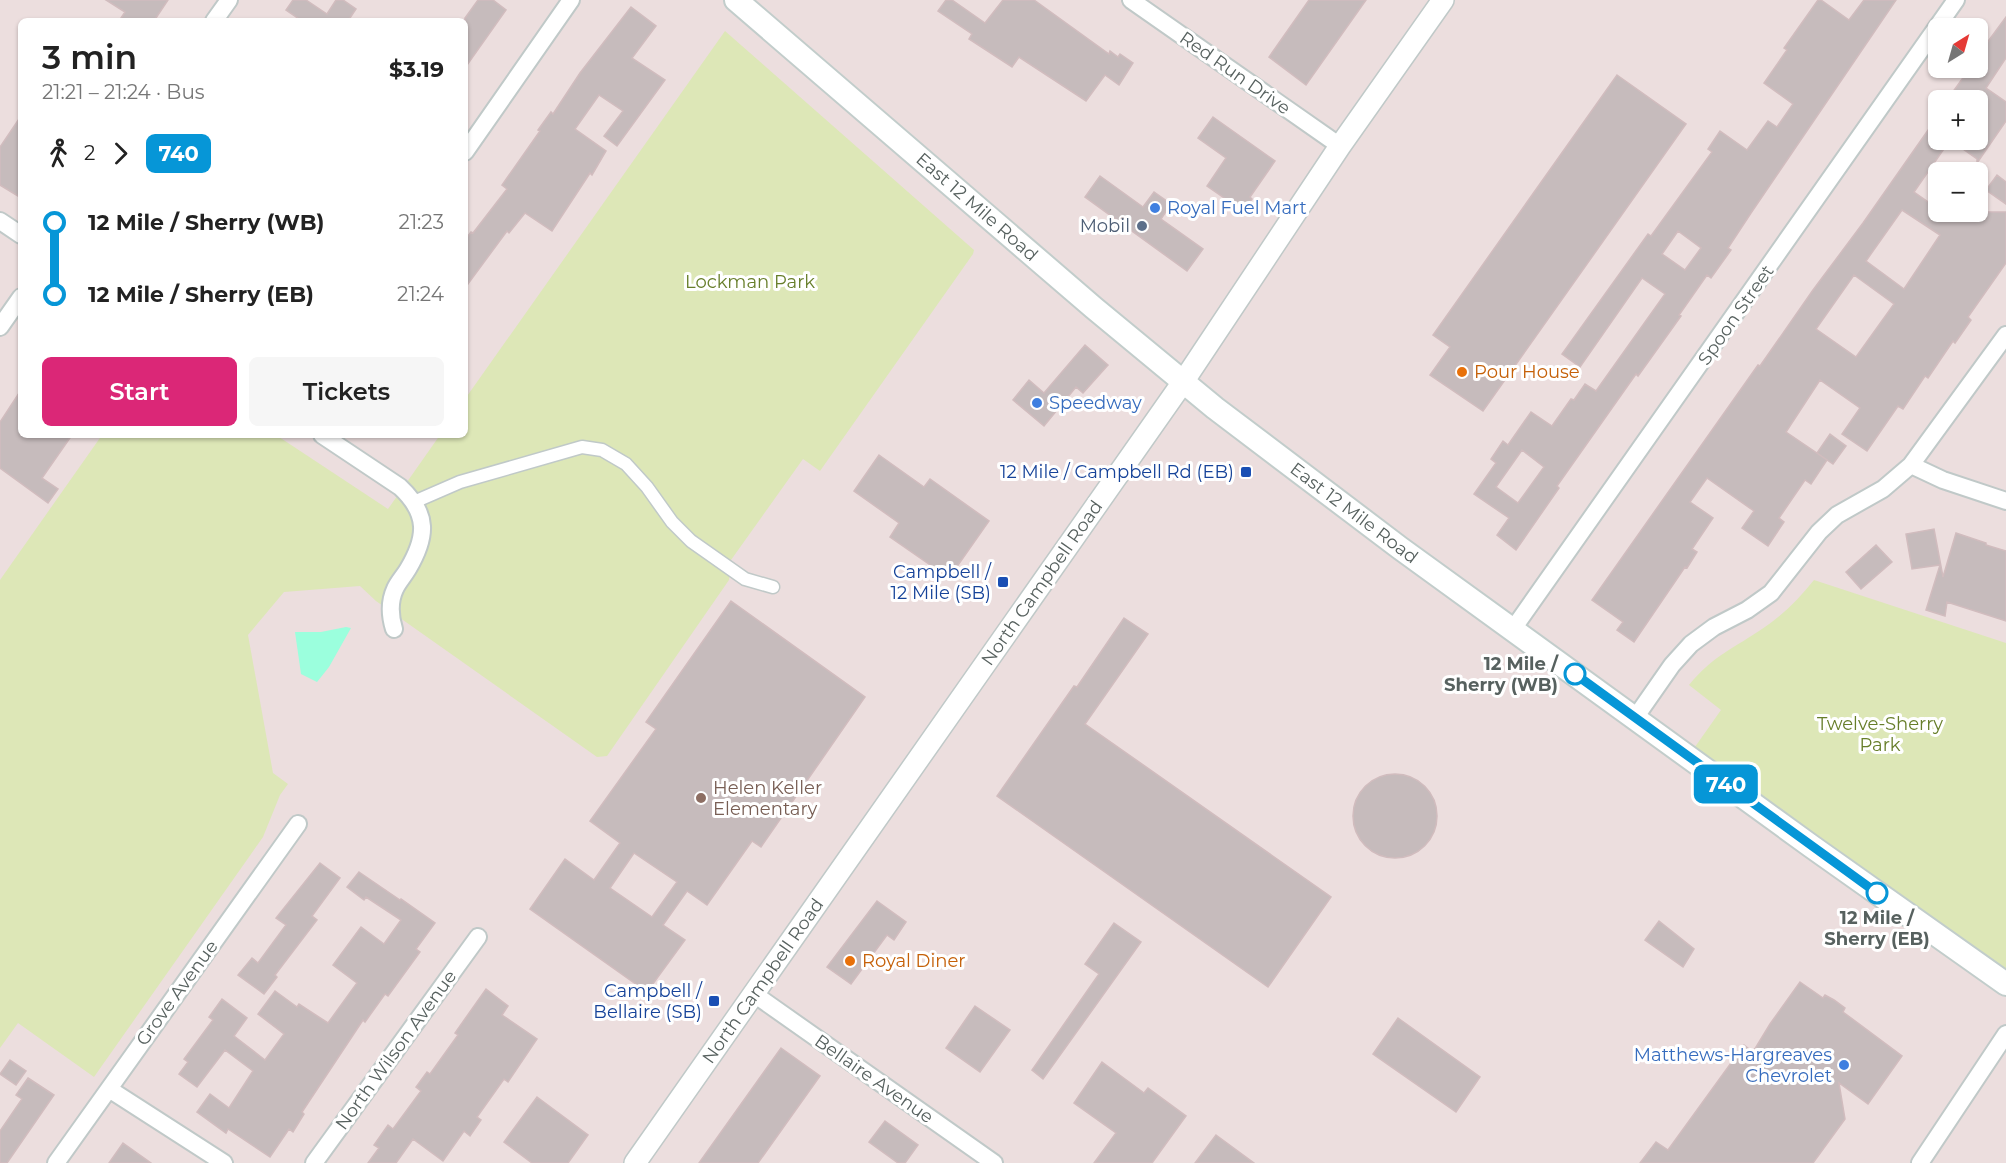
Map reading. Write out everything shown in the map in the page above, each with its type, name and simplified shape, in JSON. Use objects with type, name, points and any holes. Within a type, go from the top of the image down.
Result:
[{"type":"main road","name":"East 12 Mile Road","points":[[736,0],[1094,308],[1215,408],[1400,548],[1811,846],[2006,984]]},
{"type":"street","points":[[216,18],[229,0]]},
{"type":"street","points":[[468,148],[572,0]]},
{"type":"street","name":"Red Run Drive","points":[[1131,0],[1340,146]]},
{"type":"street","name":"North Campbell Road","points":[[635,1163],[1183,382],[1340,146],[1443,0]]},
{"type":"street","name":"Spoon Street","points":[[1513,629],[1956,0]]},
{"type":"street","points":[[0,221],[18,233]]},
{"type":"street","points":[[0,327],[18,301]]},
{"type":"street","points":[[1635,718],[1672,665],[1691,644],[1714,627],[1747,610],[1771,592],[1819,531],[1837,515],[1883,489],[1911,465],[2006,335]]},
{"type":"street","points":[[326,438],[400,487],[414,502],[421,519],[423,536],[418,551],[395,588],[391,604],[390,617],[394,629]]},
{"type":"street","points":[[414,502],[460,482],[582,447],[602,450],[626,464],[647,487],[672,522],[691,541],[745,579],[773,587]]},
{"type":"street","points":[[1911,465],[1943,480],[2006,501]]},
{"type":"street","name":"Grove Avenue","points":[[56,1163],[298,824]]},
{"type":"street","name":"North Wilson Avenue","points":[[314,1163],[477,937]]},
{"type":"street","name":"Bellaire Avenue","points":[[754,994],[994,1163]]},
{"type":"street","points":[[1920,1163],[2006,1034]]},
{"type":"street","points":[[109,1089],[224,1163]]},
{"type":"green space","name":"Lockman Park","points":[[725,31],[974,250],[820,471],[803,459],[731,560],[729,580],[607,756],[597,757],[376,601],[360,586],[284,592],[248,635],[273,773],[288,784],[280,795],[263,837],[94,1077],[18,1023],[0,1048],[0,580],[100,438],[281,438],[388,509],[438,438],[468,438],[468,395]]},
{"type":"green space","name":"Twelve-Sherry Park","points":[[1814,580],[2006,643],[2006,982],[1690,754],[1721,710],[1689,685],[1714,660],[1782,614]]},
{"type":"shaded area","points":[[351,628],[329,667],[317,682],[301,674],[295,632],[321,632]]},
{"type":"building","points":[[106,0],[168,0],[156,18],[121,18],[125,12]]},
{"type":"building","points":[[293,0],[306,0],[327,14],[336,0],[343,0],[356,9],[350,18],[298,18],[286,10]]},
{"type":"building","points":[[478,0],[493,0],[506,10],[468,64],[468,18],[465,18]]},
{"type":"building","points":[[946,0],[952,0],[985,23],[1003,0],[1034,0],[1109,54],[1110,51],[1118,57],[1120,54],[1133,63],[1119,85],[1105,75],[1086,101],[1019,57],[1012,67],[969,39],[972,34],[938,11]]},
{"type":"building","points":[[1309,0],[1366,0],[1306,85],[1269,57]]},
{"type":"building","points":[[1818,0],[1849,20],[1864,0],[1896,0],[1751,213],[1728,248],[1731,250],[1711,278],[1707,275],[1638,376],[1636,374],[1557,486],[1559,488],[1516,550],[1497,535],[1509,518],[1474,494],[1496,463],[1491,459],[1503,441],[1508,445],[1531,412],[1552,426],[1585,384],[1596,391],[1665,294],[1642,278],[1580,367],[1562,354],[1648,234],[1651,236],[1712,152],[1708,149],[1720,131],[1747,150],[1768,121],[1777,127],[1793,104],[1764,83],[1787,50],[1784,48]],"holes":[[[1678,231],[1701,248],[1685,270],[1662,254]],[[1522,450],[1544,467],[1518,503],[1496,487]]]},
{"type":"building","points":[[631,7],[656,26],[632,58],[665,80],[617,146],[604,136],[623,111],[599,95],[575,129],[606,151],[592,175],[590,173],[552,231],[525,213],[509,233],[507,231],[468,284],[468,236],[471,232],[473,233],[507,189],[502,185],[540,131],[538,130],[551,112],[553,114],[580,73]]},
{"type":"building","points":[[2006,17],[2006,58],[1986,88],[2006,102],[2006,121],[1988,147],[1988,90],[1954,90],[1963,78],[1988,78],[1988,41]]},
{"type":"building","points":[[1617,75],[1686,124],[1483,411],[1430,375],[1450,347],[1433,335]]},
{"type":"building","points":[[1213,117],[1275,161],[1243,211],[1207,186],[1226,158],[1198,138]]},
{"type":"building","points":[[18,120],[18,196],[0,185],[0,147]]},
{"type":"building","points":[[1928,130],[1928,150],[1943,150],[1935,162],[1928,162],[1928,172],[1914,192],[1928,202],[1928,222],[1988,222],[1988,212],[2006,212],[2006,263],[1968,317],[1971,320],[1955,343],[1953,341],[1928,378],[1925,376],[1903,409],[1898,406],[1867,451],[1842,434],[1860,408],[1820,380],[1786,432],[1827,460],[1811,484],[1805,480],[1779,518],[1784,522],[1768,546],[1742,528],[1754,511],[1707,478],[1690,502],[1713,518],[1692,549],[1697,552],[1687,568],[1685,567],[1634,642],[1617,630],[1623,622],[1592,600],[1758,365],[1760,366]],"holes":[[[1902,210],[1940,235],[1904,289],[1866,261]],[[1854,275],[1894,304],[1856,357],[1816,329]]]},
{"type":"building","points":[[1964,150],[1986,150],[1977,162],[1977,159]]},
{"type":"building","points":[[1997,175],[2006,182],[2006,204],[1988,191],[1988,187]]},
{"type":"building","points":[[1100,176],[1143,207],[1154,192],[1171,204],[1161,219],[1203,249],[1187,271],[1085,197]]},
{"type":"building","points":[[1085,345],[1108,365],[1083,393],[1076,387],[1044,426],[1013,400],[1029,380],[1044,393]]},
{"type":"building","points":[[18,395],[18,438],[70,438],[42,478],[58,489],[48,503],[0,468],[0,422]]},
{"type":"building","points":[[1830,434],[1846,446],[1833,464],[1817,453]]},
{"type":"building","points":[[879,455],[924,487],[930,479],[989,521],[949,578],[890,537],[899,523],[854,491]]},
{"type":"building","points":[[1934,529],[1943,577],[1956,533],[2006,551],[2006,621],[1947,602],[1945,616],[1926,610],[1940,565],[1912,569],[1906,534]]},
{"type":"building","points":[[1876,545],[1892,562],[1861,589],[1846,572]]},
{"type":"building","name":"Helen Keller Elementary","points":[[731,601],[865,697],[761,847],[752,841],[707,905],[687,891],[663,925],[685,940],[647,992],[530,909],[565,859],[594,880],[620,843],[590,821],[656,729],[646,722]],"holes":[[[634,853],[677,882],[652,917],[610,888]]]},
{"type":"building","points":[[1124,618],[1148,634],[1085,724],[1331,897],[1268,987],[997,796],[1074,686],[1077,687]]},
{"type":"building","points":[[1395,774],[1411,777],[1425,786],[1434,800],[1437,816],[1434,832],[1425,846],[1411,855],[1395,858],[1379,855],[1365,846],[1356,832],[1353,816],[1356,800],[1365,786],[1379,777]]},
{"type":"building","points":[[320,863],[340,878],[312,916],[317,920],[275,975],[277,977],[264,994],[238,975],[252,958],[258,963],[286,925],[276,918]]},
{"type":"building","points":[[359,872],[435,923],[416,949],[420,952],[388,996],[385,994],[365,1022],[363,1020],[302,1112],[304,1114],[293,1132],[289,1129],[270,1157],[228,1129],[226,1133],[197,1112],[210,1094],[229,1108],[253,1071],[225,1050],[197,1087],[179,1074],[188,1062],[184,1059],[213,1020],[209,1017],[222,999],[247,1018],[234,1036],[265,1060],[284,1034],[258,1014],[275,991],[297,1007],[299,1004],[328,1023],[357,983],[333,965],[361,927],[384,944],[401,920],[366,897],[364,900],[347,887]]},
{"type":"building","points":[[877,901],[906,922],[894,940],[887,935],[851,984],[827,967]]},
{"type":"building","points":[[1659,921],[1694,949],[1683,967],[1645,940]]},
{"type":"building","points":[[1114,923],[1141,942],[1043,1079],[1032,1070],[1099,974],[1085,964]]},
{"type":"building","name":"Matthews-Hargreaves Chevrolet","points":[[1800,982],[1823,998],[1825,995],[1834,1000],[1845,1008],[1843,1012],[1902,1056],[1868,1104],[1839,1083],[1845,1119],[1813,1163],[1640,1163],[1656,1142],[1668,1150],[1744,1045],[1753,1052]]},
{"type":"building","points":[[486,989],[508,1006],[502,1015],[537,1039],[508,1082],[504,1079],[477,1117],[481,1120],[470,1136],[464,1131],[443,1161],[413,1139],[396,1163],[368,1163],[379,1148],[374,1145],[388,1125],[393,1129],[421,1091],[416,1087],[427,1072],[430,1074],[458,1035],[455,1033]]},
{"type":"building","points":[[975,1006],[1010,1030],[980,1072],[946,1048]]},
{"type":"building","points":[[1398,1018],[1480,1077],[1456,1112],[1373,1054]]},
{"type":"building","points":[[781,1048],[820,1076],[758,1163],[699,1163]]},
{"type":"building","points":[[10,1060],[26,1071],[16,1085],[0,1074]]},
{"type":"building","points":[[1102,1062],[1144,1093],[1148,1088],[1186,1116],[1152,1163],[1094,1163],[1116,1133],[1074,1103]]},
{"type":"building","points":[[28,1078],[54,1095],[7,1163],[0,1163],[0,1131],[22,1099],[16,1095]]},
{"type":"building","points":[[537,1097],[588,1135],[568,1163],[532,1163],[504,1142]]},
{"type":"building","points":[[885,1121],[918,1145],[905,1163],[898,1163],[869,1142]]},
{"type":"building","points":[[1216,1135],[1254,1163],[1195,1163]]},
{"type":"building","points":[[123,1143],[151,1163],[109,1163]]},
{"type":"bus line","name":"740","points":[[1575,674],[1877,893]]},
{"type":"place","name":"Royal Fuel Mart","points":[[1155,208]]},
{"type":"place","name":"Mobil","points":[[1142,226]]},
{"type":"place","name":"Pour House","points":[[1462,372]]},
{"type":"place","name":"Speedway","points":[[1037,403]]},
{"type":"place","name":"12 Mile / Campbell Rd (EB)","points":[[1246,472]]},
{"type":"place","name":"Campbell / 12 Mile (SB)","points":[[1003,582]]},
{"type":"place","name":"12 Mile / Sherry (WB)","points":[[1575,674]]},
{"type":"place","name":"Helen Keller Elementary","points":[[701,798]]},
{"type":"place","name":"12 Mile / Sherry (EB)","points":[[1877,893]]},
{"type":"place","name":"Royal Diner","points":[[850,961]]},
{"type":"place","name":"Campbell / Bellaire (SB)","points":[[714,1001]]},
{"type":"place","name":"Matthews-Hargreaves Chevrolet","points":[[1844,1065]]}]
